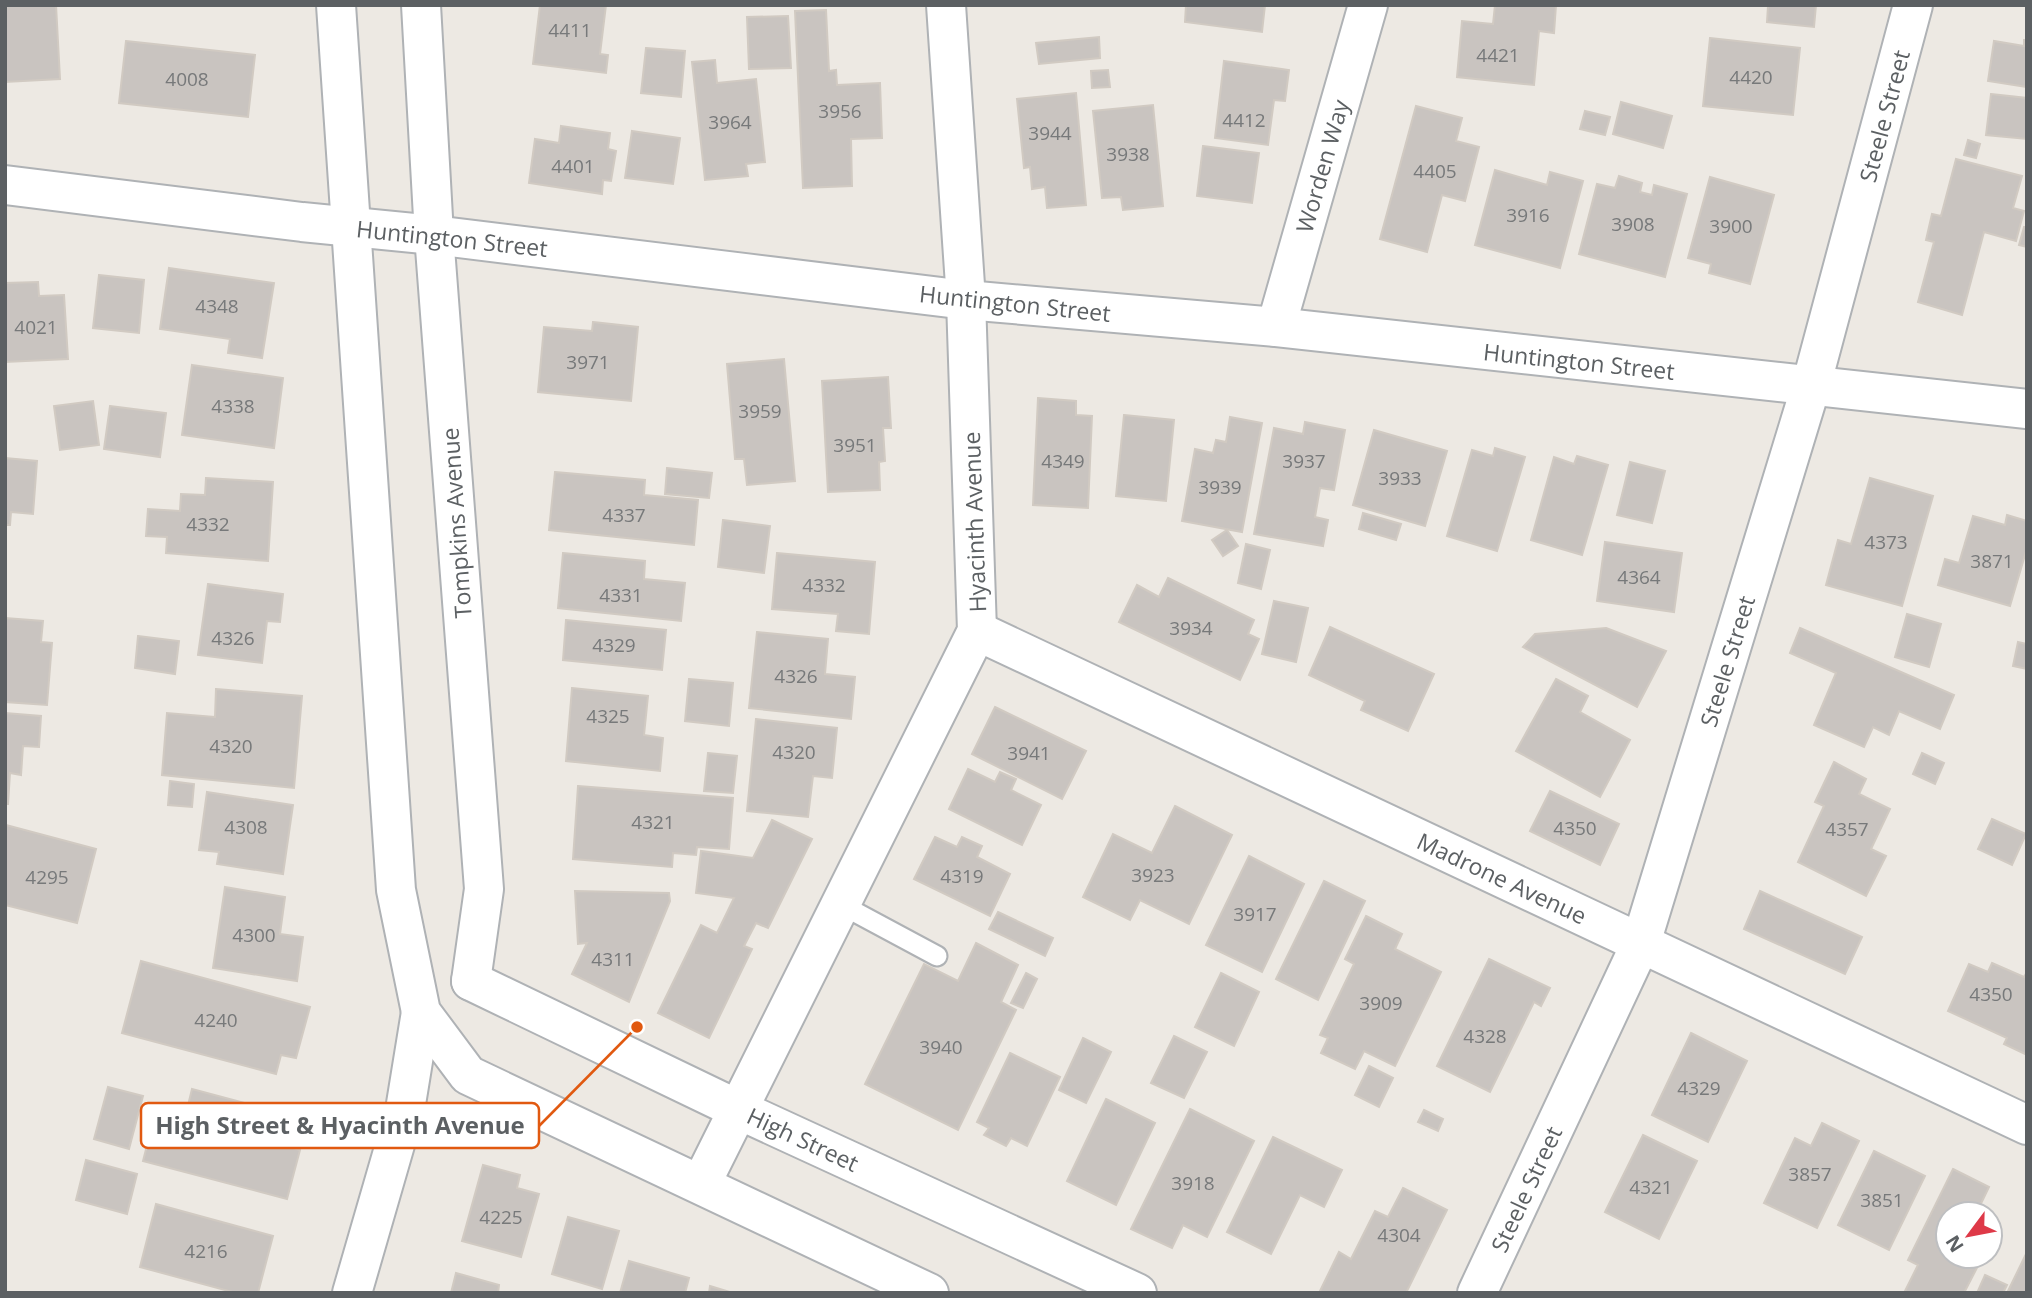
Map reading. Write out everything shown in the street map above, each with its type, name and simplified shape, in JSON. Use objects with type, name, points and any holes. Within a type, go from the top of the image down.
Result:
[{"type":"street","points":[[336,5],[396,890],[421,1012],[405,1110],[352,1293]]},
{"type":"street","name":"Tompkins Avenue","points":[[421,5],[434,234],[485,888],[471,981]]},
{"type":"street","name":"Hyacinth Avenue","points":[[701,1184],[977,631],[966,300],[946,5]]},
{"type":"street","name":"Worden Way","points":[[1276,327],[1368,5]]},
{"type":"street","name":"Steele Street","points":[[1477,1293],[1641,943],[1811,386],[1913,5]]},
{"type":"street","name":"Huntington Street","points":[[5,185],[434,234],[966,300],[1276,327],[2027,409]]},
{"type":"street","name":"Madrone Avenue","points":[[977,631],[2027,1125]]},
{"type":"street","points":[[421,1012],[471,981]]},
{"type":"street","name":"High Street","points":[[471,981],[737,1109],[1137,1293]]},
{"type":"street","points":[[421,1012],[468,1075],[929,1293]]},
{"type":"lane","points":[[840,904],[937,956]]},
{"type":"building","points":[[5,5],[56,5],[60,79],[5,82]]},
{"type":"building","points":[[540,5],[606,5],[600,54],[608,55],[606,73],[533,64]]},
{"type":"building","points":[[1186,5],[1265,5],[1262,32],[1185,22]]},
{"type":"building","points":[[1495,5],[1556,5],[1554,33],[1539,31],[1534,85],[1457,77],[1462,21],[1493,24]]},
{"type":"building","points":[[1763,5],[1816,5],[1814,27],[1767,22],[1768,6]]},
{"type":"building","points":[[826,10],[829,71],[836,70],[837,85],[880,83],[882,138],[851,139],[852,186],[803,188],[795,11]]},
{"type":"building","points":[[788,16],[791,68],[749,69],[747,17]]},
{"type":"building","points":[[1099,37],[1100,58],[1039,64],[1036,43]]},
{"type":"building","points":[[1710,38],[1800,48],[1793,115],[1703,106]]},
{"type":"building","points":[[2024,40],[2027,40],[2027,87],[1988,81],[1994,41],[2024,46]]},
{"type":"building","points":[[126,41],[255,55],[248,117],[119,103]]},
{"type":"building","points":[[646,48],[685,51],[681,97],[641,93]]},
{"type":"building","points":[[715,60],[717,83],[756,79],[765,162],[746,164],[748,176],[705,180],[692,62]]},
{"type":"building","points":[[1224,61],[1289,70],[1285,101],[1274,100],[1268,145],[1215,138]]},
{"type":"building","points":[[1108,70],[1110,87],[1092,88],[1091,71]]},
{"type":"building","points":[[1076,93],[1086,205],[1047,208],[1045,187],[1032,189],[1030,167],[1024,168],[1017,99]]},
{"type":"building","points":[[1991,94],[2027,98],[2027,139],[1986,135]]},
{"type":"building","points":[[1621,102],[1672,116],[1663,148],[1613,134]]},
{"type":"building","points":[[1153,105],[1163,206],[1123,210],[1121,197],[1102,198],[1093,111]]},
{"type":"building","points":[[1416,106],[1462,118],[1456,141],[1479,147],[1465,201],[1442,195],[1427,252],[1380,239]]},
{"type":"building","points":[[1585,111],[1610,117],[1605,135],[1580,129]]},
{"type":"building","points":[[561,126],[610,133],[608,149],[616,151],[611,181],[603,180],[602,194],[529,183],[535,139],[559,143]]},
{"type":"building","points":[[632,131],[680,138],[673,184],[625,178]]},
{"type":"building","points":[[1968,140],[1980,144],[1976,158],[1964,155]]},
{"type":"building","points":[[1203,146],[1259,153],[1252,203],[1197,196]]},
{"type":"building","points":[[1956,159],[2022,176],[2013,208],[2024,211],[2016,241],[1984,232],[1962,315],[1918,302],[1934,242],[1926,240],[1932,214],[1941,216]]},
{"type":"building","points":[[1495,170],[1547,185],[1550,172],[1583,181],[1560,268],[1475,245]]},
{"type":"building","points":[[1619,176],[1642,183],[1640,192],[1652,195],[1654,185],[1687,194],[1665,277],[1579,254],[1597,184],[1615,188]]},
{"type":"building","points":[[1710,177],[1774,195],[1750,284],[1709,273],[1711,264],[1688,258]]},
{"type":"building","points":[[2024,227],[2027,227],[2027,247],[2019,245]]},
{"type":"building","points":[[169,268],[274,283],[262,358],[228,353],[230,339],[160,329]]},
{"type":"building","points":[[99,275],[144,280],[139,333],[93,328]]},
{"type":"building","points":[[38,282],[39,296],[64,295],[68,359],[5,362],[5,283]]},
{"type":"building","points":[[593,322],[638,327],[631,401],[538,392],[544,327],[592,331]]},
{"type":"building","points":[[784,359],[795,481],[747,485],[744,459],[735,459],[727,364]]},
{"type":"building","points":[[192,365],[283,378],[274,448],[182,435]]},
{"type":"building","points":[[888,377],[891,428],[883,428],[885,461],[879,462],[880,490],[828,492],[822,381]]},
{"type":"building","points":[[1038,398],[1076,401],[1076,415],[1092,416],[1088,508],[1033,505]]},
{"type":"building","points":[[93,401],[99,445],[60,450],[54,406]]},
{"type":"building","points":[[110,406],[166,413],[160,457],[104,449]]},
{"type":"building","points":[[1124,415],[1174,420],[1166,501],[1116,496]]},
{"type":"building","points":[[1230,417],[1262,423],[1242,532],[1182,521],[1195,449],[1213,453],[1216,440],[1226,442]]},
{"type":"building","points":[[1305,422],[1345,430],[1334,490],[1320,488],[1315,517],[1328,520],[1323,546],[1254,534],[1274,428],[1303,434]]},
{"type":"building","points":[[1374,430],[1447,451],[1425,526],[1353,505]]},
{"type":"building","points":[[1495,448],[1525,457],[1497,551],[1447,536],[1472,450],[1493,456]]},
{"type":"building","points":[[1577,456],[1608,465],[1582,555],[1531,540],[1554,457],[1574,464]]},
{"type":"building","points":[[5,458],[37,461],[33,514],[11,512],[10,525],[5,525]]},
{"type":"building","points":[[1630,462],[1665,471],[1652,523],[1617,515]]},
{"type":"building","points":[[667,468],[712,473],[709,498],[665,494]]},
{"type":"building","points":[[555,472],[645,480],[644,495],[698,500],[694,545],[549,530]]},
{"type":"building","points":[[206,478],[273,482],[268,561],[166,553],[167,537],[146,536],[148,509],[180,511],[181,494],[205,495]]},
{"type":"building","points":[[1870,478],[1933,496],[1902,606],[1826,585],[1838,540],[1851,544]]},
{"type":"building","points":[[1363,513],[1401,524],[1396,540],[1359,529]]},
{"type":"building","points":[[2007,515],[2027,521],[2027,548],[2010,606],[1938,585],[1945,559],[1959,563],[1973,516],[2005,525]]},
{"type":"building","points":[[723,520],[770,526],[764,573],[718,567]]},
{"type":"building","points":[[1227,530],[1238,546],[1223,556],[1212,540]]},
{"type":"building","points":[[1605,542],[1682,553],[1674,612],[1597,601]]},
{"type":"building","points":[[1246,544],[1270,550],[1261,589],[1238,583]]},
{"type":"building","points":[[563,553],[645,561],[644,579],[685,583],[681,621],[558,608]]},
{"type":"building","points":[[777,553],[875,562],[869,634],[836,631],[838,614],[772,609]]},
{"type":"building","points":[[1168,578],[1254,620],[1248,634],[1259,639],[1240,680],[1119,622],[1137,585],[1159,597]]},
{"type":"building","points":[[208,584],[283,594],[280,622],[267,621],[262,663],[198,655]]},
{"type":"building","points":[[1274,601],[1308,608],[1296,662],[1262,654]]},
{"type":"building","points":[[1907,614],[1941,624],[1929,667],[1895,657]]},
{"type":"building","points":[[5,618],[43,621],[41,642],[52,643],[47,705],[5,702]]},
{"type":"building","points":[[566,620],[666,630],[662,670],[563,660]]},
{"type":"building","points":[[1330,627],[1434,674],[1408,731],[1361,710],[1365,701],[1309,675]]},
{"type":"building","points":[[1606,628],[1666,651],[1637,707],[1523,647],[1535,634]]},
{"type":"building","points":[[1800,628],[1954,695],[1940,729],[1899,711],[1889,735],[1873,727],[1864,747],[1814,725],[1836,673],[1790,653]]},
{"type":"building","points":[[757,632],[828,639],[825,674],[855,677],[851,719],[749,708]]},
{"type":"building","points":[[138,636],[179,641],[175,674],[135,668]]},
{"type":"building","points":[[2018,642],[2027,644],[2027,669],[2013,666]]},
{"type":"building","points":[[689,679],[733,683],[729,726],[685,721]]},
{"type":"building","points":[[1556,679],[1588,696],[1580,712],[1630,740],[1600,797],[1516,751]]},
{"type":"building","points":[[572,688],[648,696],[644,735],[663,738],[660,771],[566,761]]},
{"type":"building","points":[[216,689],[302,696],[294,788],[162,775],[167,713],[215,717]]},
{"type":"building","points":[[995,707],[1086,751],[1062,799],[972,754]]},
{"type":"building","points":[[5,713],[41,716],[39,747],[23,746],[21,775],[10,773],[8,804],[5,804]]},
{"type":"building","points":[[756,719],[837,728],[832,778],[813,776],[808,817],[747,811]]},
{"type":"building","points":[[708,753],[737,756],[733,793],[704,791]]},
{"type":"building","points":[[1922,753],[1944,763],[1935,784],[1913,774]]},
{"type":"building","points":[[1834,762],[1866,779],[1859,794],[1890,809],[1871,849],[1886,856],[1866,896],[1798,862],[1824,806],[1815,802]]},
{"type":"building","points":[[968,769],[995,782],[1000,772],[1016,779],[1011,790],[1041,805],[1022,845],[949,809]]},
{"type":"building","points":[[170,781],[194,784],[192,807],[168,805]]},
{"type":"building","points":[[578,786],[733,798],[729,849],[697,847],[696,855],[673,853],[672,867],[573,859]]},
{"type":"building","points":[[1550,791],[1619,824],[1600,865],[1530,831]]},
{"type":"building","points":[[207,792],[293,805],[283,874],[217,864],[219,852],[199,850]]},
{"type":"building","points":[[1175,806],[1232,835],[1189,924],[1140,900],[1130,920],[1083,897],[1113,834],[1152,853]]},
{"type":"building","points":[[1992,819],[2026,834],[2012,865],[1978,849]]},
{"type":"building","points":[[772,820],[812,839],[768,928],[756,923],[744,946],[752,949],[709,1038],[658,1013],[701,925],[717,933],[734,898],[696,893],[701,851],[753,858]]},
{"type":"building","points":[[6,825],[96,849],[77,923],[5,905]]},
{"type":"building","points":[[935,837],[957,847],[962,837],[982,846],[977,857],[1010,874],[990,916],[914,879]]},
{"type":"building","points":[[1249,856],[1304,884],[1262,972],[1206,945]]},
{"type":"building","points":[[1324,881],[1365,901],[1318,1000],[1276,979]]},
{"type":"building","points":[[225,887],[285,897],[280,934],[303,937],[297,981],[213,968]]},
{"type":"building","points":[[575,891],[669,893],[670,901],[629,1002],[572,974],[587,943],[578,944]]},
{"type":"building","points":[[1760,891],[1862,937],[1845,974],[1744,929]]},
{"type":"building","points":[[998,912],[1053,938],[1045,956],[989,929]]},
{"type":"building","points":[[1366,916],[1402,934],[1395,949],[1441,972],[1395,1066],[1364,1051],[1355,1069],[1321,1053],[1328,1038],[1320,1035],[1354,964],[1345,959]]},
{"type":"building","points":[[976,943],[1018,965],[1001,1002],[1016,1010],[958,1130],[865,1084],[924,964],[958,981]]},
{"type":"building","points":[[1489,959],[1550,988],[1541,1006],[1534,1002],[1490,1092],[1437,1066]]},
{"type":"building","points":[[141,961],[310,1007],[296,1058],[281,1055],[276,1074],[122,1033]]},
{"type":"building","points":[[1992,963],[2024,977],[2027,972],[2027,1055],[2004,1044],[2007,1038],[1948,1011],[1969,964],[1988,972]]},
{"type":"building","points":[[1026,973],[1037,979],[1023,1008],[1011,1003]]},
{"type":"building","points":[[1221,973],[1259,992],[1234,1046],[1195,1027]]},
{"type":"building","points":[[1691,1033],[1747,1061],[1708,1142],[1652,1115]]},
{"type":"building","points":[[1174,1036],[1207,1052],[1184,1098],[1151,1083]]},
{"type":"building","points":[[1083,1038],[1111,1052],[1086,1103],[1059,1090]]},
{"type":"building","points":[[1010,1053],[1060,1077],[1027,1146],[1011,1138],[1006,1146],[984,1135],[989,1128],[977,1122]]},
{"type":"building","points":[[1369,1066],[1393,1078],[1379,1107],[1355,1095]]},
{"type":"building","points":[[108,1087],[143,1096],[129,1149],[94,1139]]},
{"type":"building","points":[[192,1089],[297,1117],[290,1147],[300,1150],[287,1199],[143,1161],[153,1122],[182,1130]]},
{"type":"building","points":[[1106,1099],[1155,1123],[1116,1205],[1067,1181]]},
{"type":"building","points":[[1190,1109],[1254,1141],[1207,1237],[1183,1225],[1172,1248],[1131,1229]]},
{"type":"building","points":[[1424,1110],[1443,1119],[1438,1131],[1418,1122]]},
{"type":"building","points":[[1822,1123],[1859,1141],[1817,1228],[1764,1203],[1795,1138],[1811,1146]]},
{"type":"building","points":[[1643,1135],[1697,1161],[1659,1239],[1605,1212]]},
{"type":"building","points":[[1273,1137],[1342,1170],[1324,1207],[1300,1195],[1271,1254],[1227,1232]]},
{"type":"building","points":[[1874,1151],[1925,1176],[1889,1250],[1838,1225]]},
{"type":"building","points":[[86,1160],[137,1174],[127,1214],[76,1200]]},
{"type":"building","points":[[483,1165],[520,1175],[517,1188],[539,1194],[521,1257],[462,1241]]},
{"type":"building","points":[[1953,1169],[1989,1187],[1983,1200],[1938,1200]]},
{"type":"building","points":[[1403,1188],[1447,1210],[1406,1293],[1319,1293],[1339,1252],[1351,1259],[1375,1211],[1388,1217]]},
{"type":"building","points":[[156,1204],[273,1236],[258,1293],[236,1293],[140,1267]]},
{"type":"building","points":[[1934,1207],[1934,1270],[1976,1270],[1964,1293],[1904,1293],[1918,1265],[1908,1260]]},
{"type":"building","points":[[568,1217],[619,1231],[602,1289],[552,1274]]},
{"type":"building","points":[[2027,1252],[2027,1293],[2007,1293]]},
{"type":"building","points":[[629,1261],[689,1278],[685,1293],[620,1293]]},
{"type":"building","points":[[456,1273],[499,1285],[498,1293],[451,1293]]},
{"type":"building","points":[[1985,1275],[2007,1285],[2003,1293],[1977,1293]]},
{"type":"building","points":[[710,1286],[733,1293],[709,1293]]},
{"type":"place","name":"High Street & Hyacinth Avenue","points":[[637,1027]]}]
